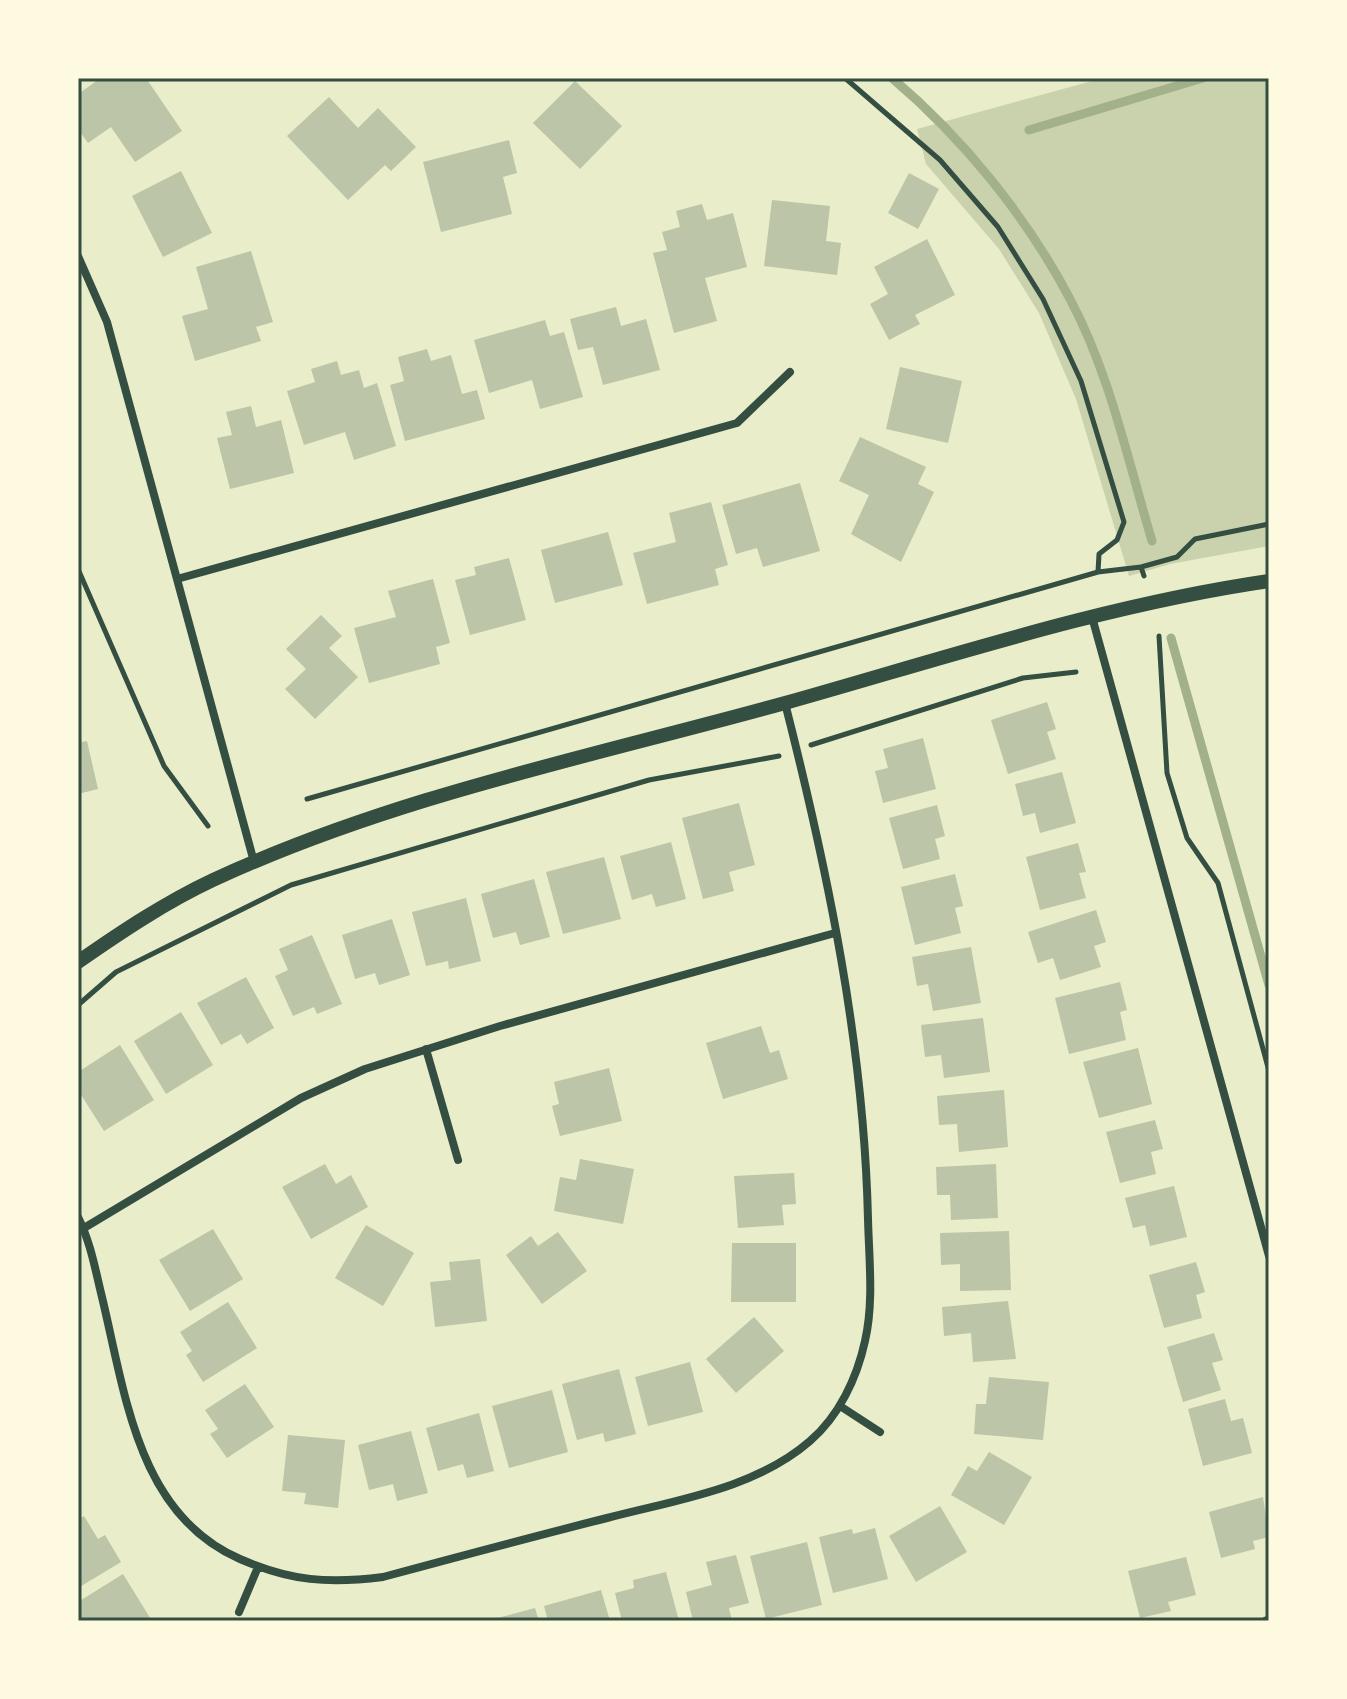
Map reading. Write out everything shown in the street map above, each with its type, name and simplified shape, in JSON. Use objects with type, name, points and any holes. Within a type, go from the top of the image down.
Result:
[{"type":"street","points":[[78,256],[107,322],[254,862]]},
{"type":"street","points":[[177,579],[737,423],[790,372]]},
{"type":"street","points":[[78,962],[197,889],[254,862],[313,838],[424,802],[1092,617],[1269,581]]},
{"type":"street","points":[[1092,617],[1269,1256]]},
{"type":"street","points":[[78,1217],[84,1228],[137,1439],[148,1468],[168,1501],[195,1529],[223,1552],[258,1567],[294,1577],[336,1583],[383,1577],[735,1484],[810,1441],[840,1406],[866,1339],[870,1293],[860,1084],[817,829],[785,703]]},
{"type":"street","points":[[84,1228],[301,1098],[365,1069],[835,933]]},
{"type":"street","points":[[426,1049],[458,1160]]},
{"type":"street","points":[[840,1406],[880,1432]]},
{"type":"street","points":[[239,1612],[258,1567]]},
{"type":"path","points":[[845,78],[940,160],[998,227],[1043,299],[1081,381],[1124,522],[1117,540],[1099,554],[1098,572]]},
{"type":"path","points":[[307,799],[1098,572],[1141,567],[1177,557],[1195,539],[1269,524]]},
{"type":"path","points":[[1141,567],[1144,576]]},
{"type":"path","points":[[78,569],[164,766],[208,826]]},
{"type":"path","points":[[1159,636],[1167,773],[1187,838],[1218,883],[1269,1071]]},
{"type":"path","points":[[78,1005],[116,972],[291,885],[649,780],[762,762],[1023,678],[1076,672]]},
{"type":"green space","points":[[1103,78],[1269,78],[1269,546],[1170,564],[1129,576],[1076,399],[1039,313],[999,249],[926,164],[917,129]]},
{"type":"building","points":[[101,78],[146,78],[182,131],[135,162],[111,127],[88,143],[78,129],[78,94]]},
{"type":"building","points":[[575,81],[622,126],[580,169],[533,123]]},
{"type":"building","points":[[329,97],[358,128],[378,108],[416,147],[391,171],[385,165],[348,200],[287,136]]},
{"type":"building","points":[[509,140],[517,173],[503,177],[512,214],[441,232],[423,162]]},
{"type":"building","points":[[181,171],[212,233],[163,257],[132,196]]},
{"type":"building","points":[[909,173],[939,189],[918,229],[888,213]]},
{"type":"building","points":[[772,200],[830,206],[826,241],[841,243],[837,275],[764,266]]},
{"type":"building","points":[[702,204],[707,220],[733,213],[747,267],[705,278],[717,321],[674,333],[653,253],[667,250],[662,232],[680,227],[676,211]]},
{"type":"building","points":[[927,239],[955,295],[915,315],[920,324],[889,340],[870,304],[888,294],[874,267]]},
{"type":"building","points":[[251,251],[273,322],[256,327],[261,341],[195,361],[182,316],[208,309],[196,267]]},
{"type":"building","points":[[616,307],[621,326],[646,319],[660,370],[603,385],[593,347],[578,350],[570,319]]},
{"type":"building","points":[[545,320],[550,336],[564,332],[583,397],[540,409],[532,380],[489,393],[474,340]]},
{"type":"building","points":[[427,349],[431,361],[451,355],[462,394],[477,390],[485,419],[405,441],[390,385],[404,381],[398,357]]},
{"type":"building","points":[[337,361],[341,375],[359,370],[364,388],[377,383],[396,446],[354,460],[345,432],[304,445],[287,391],[315,382],[311,369]]},
{"type":"building","points":[[900,367],[962,381],[948,443],[886,429]]},
{"type":"building","points":[[251,406],[256,427],[281,420],[294,473],[230,489],[217,438],[232,435],[226,412]]},
{"type":"building","points":[[860,437],[926,467],[918,484],[934,492],[901,562],[851,534],[869,495],[839,481]]},
{"type":"building","points":[[800,483],[820,551],[763,567],[757,548],[736,554],[722,505]]},
{"type":"building","points":[[711,502],[728,565],[715,569],[719,585],[647,604],[633,553],[676,542],[669,513]]},
{"type":"building","points":[[608,532],[623,585],[555,603],[541,550]]},
{"type":"building","points":[[509,558],[526,620],[470,635],[455,580],[476,575],[474,567]]},
{"type":"building","points":[[433,579],[450,643],[436,647],[440,664],[369,683],[354,628],[396,617],[388,591]]},
{"type":"building","points":[[321,615],[342,636],[329,648],[358,677],[315,719],[285,689],[306,669],[286,649]]},
{"type":"building","points":[[1047,702],[1056,729],[1047,732],[1056,759],[1008,774],[991,720]]},
{"type":"building","points":[[78,730],[82,742],[87,741],[98,789],[78,794]]},
{"type":"building","points":[[923,738],[936,789],[883,803],[875,771],[888,768],[883,749]]},
{"type":"building","points":[[1062,772],[1076,823],[1040,833],[1035,813],[1023,816],[1015,784]]},
{"type":"building","points":[[739,803],[755,865],[729,872],[734,891],[703,899],[682,818]]},
{"type":"building","points":[[937,805],[945,836],[935,839],[940,859],[903,869],[889,818]]},
{"type":"building","points":[[671,842],[686,899],[656,907],[652,894],[632,900],[620,856]]},
{"type":"building","points":[[1078,843],[1086,872],[1079,873],[1086,898],[1040,910],[1026,857]]},
{"type":"building","points":[[604,857],[621,919],[563,934],[546,872]]},
{"type":"building","points":[[955,874],[963,906],[955,908],[961,933],[915,945],[901,887]]},
{"type":"building","points":[[534,879],[550,937],[520,945],[516,932],[493,938],[481,894]]},
{"type":"building","points":[[466,898],[481,961],[449,969],[448,961],[426,966],[412,912]]},
{"type":"building","points":[[1096,910],[1106,942],[1094,946],[1101,967],[1060,980],[1053,958],[1038,963],[1028,932]]},
{"type":"building","points":[[392,919],[410,975],[379,985],[375,973],[355,979],[342,935]]},
{"type":"building","points":[[312,935],[342,1004],[317,1014],[314,1007],[293,1016],[275,976],[288,970],[279,949]]},
{"type":"building","points":[[971,947],[981,1003],[933,1011],[928,984],[917,986],[912,957]]},
{"type":"building","points":[[246,977],[274,1028],[247,1044],[241,1034],[221,1045],[197,1003]]},
{"type":"building","points":[[1120,982],[1127,1010],[1120,1012],[1126,1040],[1069,1054],[1055,998]]},
{"type":"building","points":[[181,1012],[213,1065],[166,1094],[134,1041]]},
{"type":"building","points":[[983,1018],[990,1072],[944,1078],[941,1055],[925,1057],[921,1025]]},
{"type":"building","points":[[761,1026],[770,1053],[779,1050],[788,1079],[723,1099],[706,1043]]},
{"type":"building","points":[[120,1045],[154,1100],[104,1131],[78,1090],[78,1072]]},
{"type":"building","points":[[1138,1048],[1152,1104],[1099,1118],[1083,1062]]},
{"type":"building","points":[[609,1068],[622,1121],[560,1136],[552,1106],[559,1104],[554,1082]]},
{"type":"building","points":[[1004,1090],[1008,1147],[959,1152],[957,1124],[939,1125],[937,1096]]},
{"type":"building","points":[[1155,1120],[1163,1149],[1151,1152],[1156,1174],[1120,1183],[1106,1132]]},
{"type":"building","points":[[580,1159],[634,1169],[623,1224],[554,1211],[560,1177],[576,1180]]},
{"type":"building","points":[[325,1164],[336,1184],[351,1175],[368,1207],[311,1239],[282,1187]]},
{"type":"building","points":[[996,1164],[998,1218],[951,1220],[950,1195],[937,1195],[936,1167]]},
{"type":"building","points":[[794,1173],[796,1204],[782,1205],[784,1225],[738,1228],[734,1176]]},
{"type":"building","points":[[1174,1186],[1187,1237],[1150,1246],[1145,1225],[1133,1228],[1125,1198]]},
{"type":"building","points":[[366,1225],[414,1253],[383,1306],[335,1278]]},
{"type":"building","points":[[213,1229],[243,1279],[190,1311],[159,1260]]},
{"type":"building","points":[[1009,1231],[1011,1290],[960,1291],[960,1264],[941,1265],[940,1233]]},
{"type":"building","points":[[558,1232],[587,1271],[542,1304],[506,1255],[531,1236],[538,1246]]},
{"type":"building","points":[[732,1243],[796,1243],[796,1302],[731,1302]]},
{"type":"building","points":[[480,1259],[487,1321],[435,1327],[430,1282],[451,1280],[449,1262]]},
{"type":"building","points":[[1196,1262],[1205,1292],[1196,1295],[1202,1318],[1164,1328],[1149,1275]]},
{"type":"building","points":[[1008,1301],[1016,1359],[973,1362],[971,1333],[944,1336],[942,1307]]},
{"type":"building","points":[[228,1302],[257,1348],[203,1382],[186,1355],[192,1351],[180,1332]]},
{"type":"building","points":[[754,1317],[784,1351],[736,1393],[706,1359]]},
{"type":"building","points":[[1214,1333],[1223,1360],[1212,1363],[1221,1390],[1183,1402],[1167,1347]]},
{"type":"building","points":[[690,1362],[703,1412],[648,1426],[635,1377]]},
{"type":"building","points":[[619,1369],[636,1434],[605,1442],[603,1433],[577,1440],[562,1384]]},
{"type":"building","points":[[989,1377],[1049,1382],[1043,1440],[974,1434],[976,1404],[986,1404]]},
{"type":"building","points":[[245,1384],[274,1427],[227,1458],[210,1434],[218,1429],[205,1410]]},
{"type":"building","points":[[552,1390],[568,1452],[509,1468],[492,1406]]},
{"type":"building","points":[[1225,1399],[1231,1421],[1243,1418],[1252,1453],[1203,1466],[1188,1409]]},
{"type":"building","points":[[479,1413],[494,1471],[467,1478],[463,1464],[438,1471],[426,1428]]},
{"type":"building","points":[[411,1431],[428,1493],[397,1501],[393,1484],[369,1490],[358,1445]]},
{"type":"building","points":[[288,1435],[345,1440],[338,1508],[304,1504],[306,1493],[282,1491]]},
{"type":"building","points":[[989,1452],[1032,1477],[1004,1525],[951,1495],[968,1466],[977,1471]]},
{"type":"building","points":[[1263,1497],[1269,1537],[1253,1541],[1255,1549],[1221,1558],[1209,1512]]},
{"type":"building","points":[[940,1506],[967,1552],[916,1582],[889,1536]]},
{"type":"building","points":[[84,1516],[98,1539],[105,1535],[121,1562],[78,1588],[78,1520]]},
{"type":"building","points":[[875,1528],[888,1579],[833,1593],[819,1537],[852,1529],[853,1534]]},
{"type":"building","points":[[807,1542],[822,1605],[766,1619],[750,1556]]},
{"type":"building","points":[[736,1555],[749,1603],[729,1608],[732,1621],[693,1621],[686,1592],[712,1585],[706,1562]]},
{"type":"building","points":[[1186,1557],[1196,1595],[1168,1602],[1171,1611],[1140,1618],[1128,1571]]},
{"type":"building","points":[[666,1572],[679,1621],[622,1621],[615,1593],[634,1588],[633,1580]]},
{"type":"building","points":[[123,1574],[152,1621],[78,1621],[78,1602]]},
{"type":"building","points":[[601,1590],[610,1621],[548,1621],[544,1606]]},
{"type":"building","points":[[535,1608],[539,1621],[490,1621],[490,1620]]},
{"type":"waterway","points":[[892,78],[944,126],[992,180],[1053,268],[1096,357],[1152,541]]},
{"type":"waterway","points":[[1029,130],[1203,78]]},
{"type":"waterway","points":[[1171,638],[1269,985]]}]
